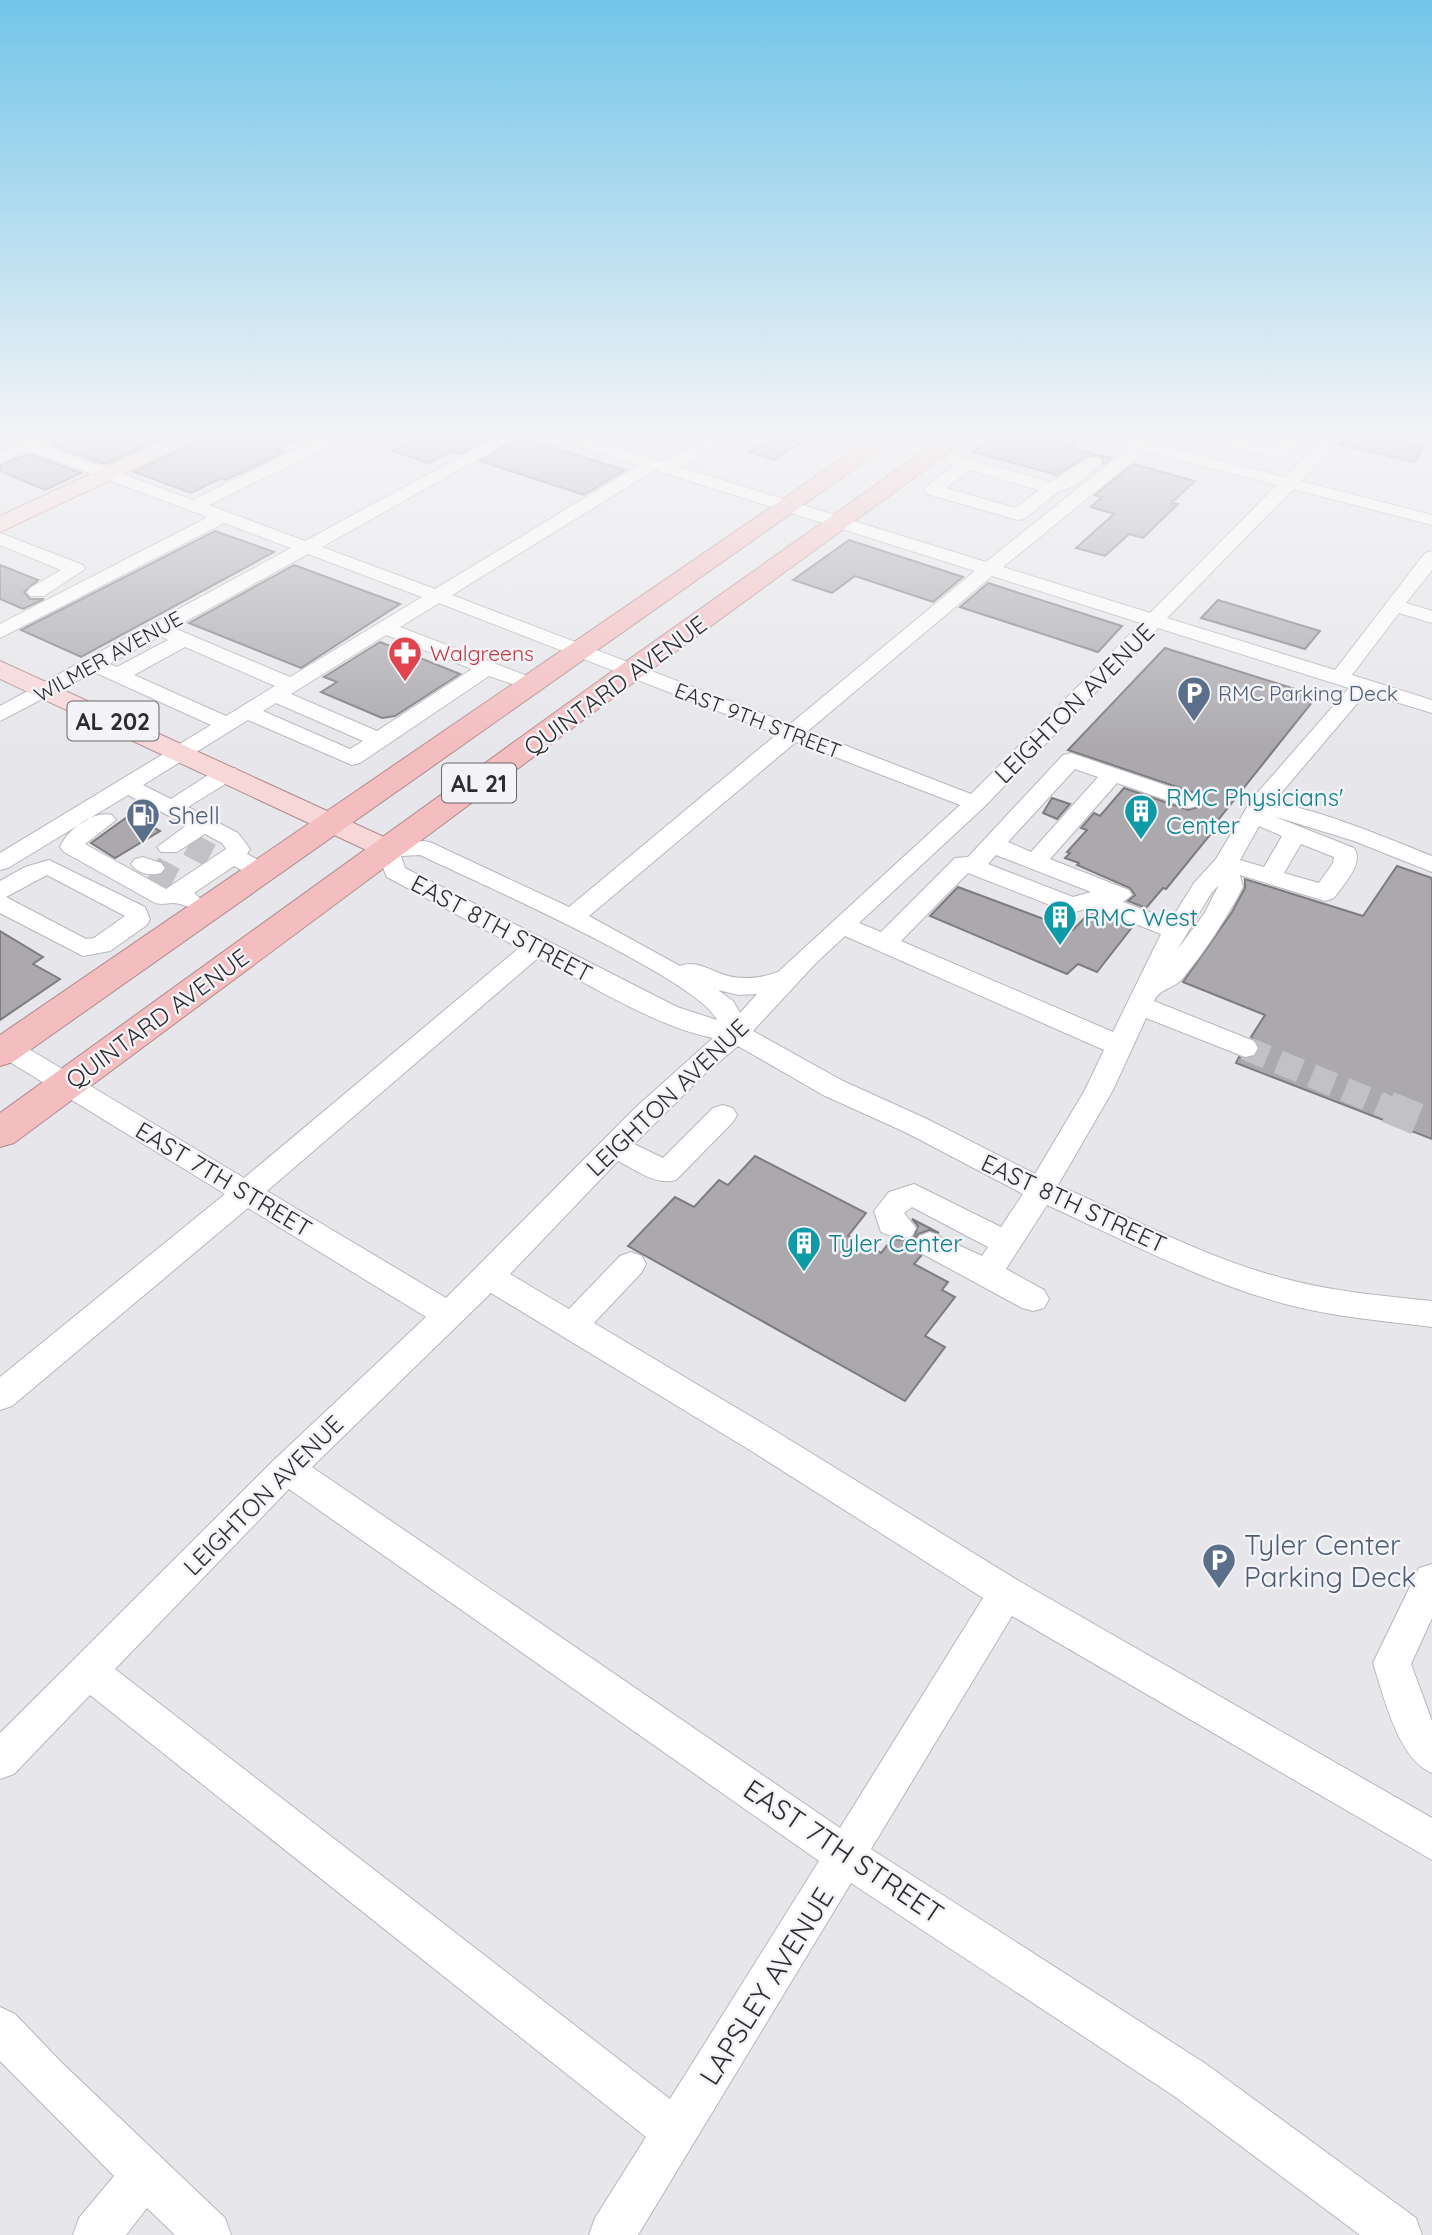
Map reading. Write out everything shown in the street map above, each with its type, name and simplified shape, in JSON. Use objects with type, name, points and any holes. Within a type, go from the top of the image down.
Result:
[{"type":"highway","name":"QUINTARD AVENUE","points":[[2,1048],[332,824],[737,540]]},
{"type":"highway","name":"QUINTARD AVENUE","points":[[0,1133],[813,540]]},
{"type":"main road","name":"AL 202","points":[[0,668],[387,849]]},
{"type":"street","points":[[6,540],[106,580]]},
{"type":"street","points":[[0,632],[179,540]]},
{"type":"street","name":"EAST 9TH STREET","points":[[288,540],[975,803]]},
{"type":"street","name":"WILMER AVENUE","points":[[0,715],[318,540]]},
{"type":"street","points":[[135,790],[230,838],[238,849],[164,898],[143,871],[72,847],[75,839],[181,752],[533,540]]},
{"type":"street","points":[[897,540],[1432,707]]},
{"type":"street","points":[[572,917],[1024,540]]},
{"type":"street","name":"LEIGHTON AVENUE","points":[[0,1760],[287,1469],[489,1276],[614,1146],[696,1066],[736,1033],[843,925],[975,803],[1234,540]]},
{"type":"street","points":[[987,1273],[1041,1190],[1100,1090],[1143,997],[1180,925],[1203,888],[1226,863],[1262,802],[1351,682],[1394,606],[1430,562]]},
{"type":"street","points":[[37,592],[76,569]]},
{"type":"street","points":[[1394,606],[1432,617]]},
{"type":"street","points":[[158,628],[379,740]]},
{"type":"street","points":[[385,628],[531,684]]},
{"type":"street","points":[[118,676],[184,639]]},
{"type":"street","points":[[93,664],[227,724]]},
{"type":"street","points":[[247,712],[352,758],[487,668]]},
{"type":"street","points":[[972,867],[1071,760],[1189,801]]},
{"type":"street","points":[[172,808],[227,773]]},
{"type":"street","points":[[1035,862],[1112,775]]},
{"type":"street","points":[[0,863],[135,790]]},
{"type":"street","points":[[1226,863],[1325,893],[1345,863],[1346,853],[1295,834],[1262,802]]},
{"type":"street","points":[[1262,802],[1432,845]]},
{"type":"street","points":[[1262,802],[1362,836],[1432,865]]},
{"type":"street","points":[[179,844],[203,825]]},
{"type":"street","points":[[1269,878],[1295,834]]},
{"type":"street","points":[[993,845],[1180,925]]},
{"type":"street","name":"EAST 8TH STREET","points":[[736,1033],[724,1007],[634,950],[572,917],[424,848],[387,849],[395,872],[536,947],[698,1026],[736,1033],[833,1088],[917,1126],[1041,1190],[1207,1265],[1288,1292],[1344,1304],[1432,1314]]},
{"type":"street","points":[[225,859],[262,871]]},
{"type":"street","points":[[885,942],[963,863],[1072,905],[1094,899],[1180,925]]},
{"type":"street","points":[[1143,997],[1171,976],[1215,917],[1231,887],[1226,863]]},
{"type":"street","points":[[0,891],[33,872],[49,867],[136,912],[138,919],[101,946],[83,948],[0,903]]},
{"type":"street","points":[[121,904],[143,871]]},
{"type":"street","points":[[182,888],[207,910]]},
{"type":"street","points":[[843,925],[1120,1046]]},
{"type":"street","points":[[115,935],[146,951]]},
{"type":"street","points":[[0,1396],[247,1192],[536,947]]},
{"type":"street","points":[[634,950],[735,986],[763,987],[788,978]]},
{"type":"street","points":[[1143,997],[1245,1048]]},
{"type":"street","name":"EAST 7TH STREET","points":[[2,1048],[67,1084],[447,1314]]},
{"type":"street","points":[[614,1146],[666,1172],[723,1115]]},
{"type":"street","points":[[901,1228],[892,1224],[889,1211],[899,1200],[914,1195],[1006,1243]]},
{"type":"street","points":[[930,1244],[1033,1298]]},
{"type":"street","points":[[572,1326],[631,1264]]},
{"type":"street","points":[[489,1276],[765,1442],[1006,1593],[1432,1840]]},
{"type":"street","name":"EAST 7TH STREET","points":[[287,1469],[846,1856],[1190,2080],[1399,2235]]},
{"type":"street","points":[[1432,1580],[1392,1663],[1403,1698],[1424,1744],[1432,1754]]},
{"type":"street","name":"LAPSLEY AVENUE","points":[[612,2235],[1006,1593]]},
{"type":"street","points":[[89,1671],[676,2132]]},
{"type":"street","points":[[0,2029],[144,2175],[208,2235]]},
{"type":"street","points":[[96,2235],[144,2175]]},
{"type":"building","points":[[197,540],[241,540],[274,552],[81,657],[21,630]]},
{"type":"building","points":[[849,540],[963,577],[933,602],[855,576],[832,593],[793,580]]},
{"type":"building","points":[[1085,540],[1122,540],[1105,556],[1076,548]]},
{"type":"building","points":[[0,565],[38,580],[24,592],[30,599],[44,599],[23,609],[0,599]]},
{"type":"building","points":[[294,565],[400,604],[301,668],[189,623]]},
{"type":"building","points":[[988,583],[1122,626],[1098,652],[960,607]]},
{"type":"building","points":[[1218,600],[1320,631],[1305,649],[1201,618]]},
{"type":"building","name":"Walgreens","points":[[380,642],[460,674],[395,716],[382,718],[321,692],[337,682],[324,677]]},
{"type":"building","name":"RMC Parking Deck","points":[[1165,648],[1317,696],[1211,829],[1214,830],[1166,889],[1163,888],[1146,908],[1128,901],[1135,895],[1130,888],[1077,865],[1079,863],[1065,858],[1070,853],[1067,852],[1087,830],[1081,828],[1094,813],[1100,816],[1124,788],[1188,810],[1199,807],[1202,800],[1198,794],[1068,750]]},
{"type":"building","points":[[1052,798],[1070,804],[1057,819],[1043,813]]},
{"type":"building","points":[[130,815],[160,831],[115,858],[91,843]]},
{"type":"building","points":[[1397,866],[1432,878],[1432,1139],[1236,1063],[1239,1057],[1246,1060],[1256,1056],[1260,1047],[1251,1037],[1265,1015],[1183,982],[1232,912],[1245,888],[1245,879],[1363,916]]},
{"type":"building","name":"RMC West","points":[[958,887],[1073,930],[1092,910],[1133,926],[1097,972],[1078,964],[1067,974],[930,916]]},
{"type":"building","points":[[0,931],[43,957],[33,964],[60,979],[0,1020]]},
{"type":"building","name":"Tyler Center","points":[[755,1156],[866,1213],[848,1236],[881,1253],[892,1239],[914,1237],[918,1226],[912,1219],[939,1233],[929,1230],[918,1234],[913,1245],[921,1256],[914,1264],[948,1282],[942,1290],[955,1297],[925,1336],[945,1347],[905,1401],[628,1246],[675,1197],[694,1207],[719,1180],[728,1185]]},
{"type":"tunnel","points":[[189,844],[219,860]]},
{"type":"tunnel","points":[[153,868],[183,884]]},
{"type":"tunnel","points":[[1245,1048],[1392,1109]]},
{"type":"tunnel","points":[[1388,1107],[1432,1125]]},
{"type":"place","name":"Walgreens","points":[[405,683]]},
{"type":"place","name":"RMC Parking Deck","points":[[1194,723]]},
{"type":"place","name":"RMC Physicians' Center","points":[[1141,841]]},
{"type":"place","name":"Shell","points":[[143,845]]},
{"type":"place","name":"RMC West","points":[[1060,947]]},
{"type":"place","name":"Tyler Center","points":[[804,1273]]},
{"type":"place","name":"Tyler Center Parking Deck","points":[[1219,1590]]}]
